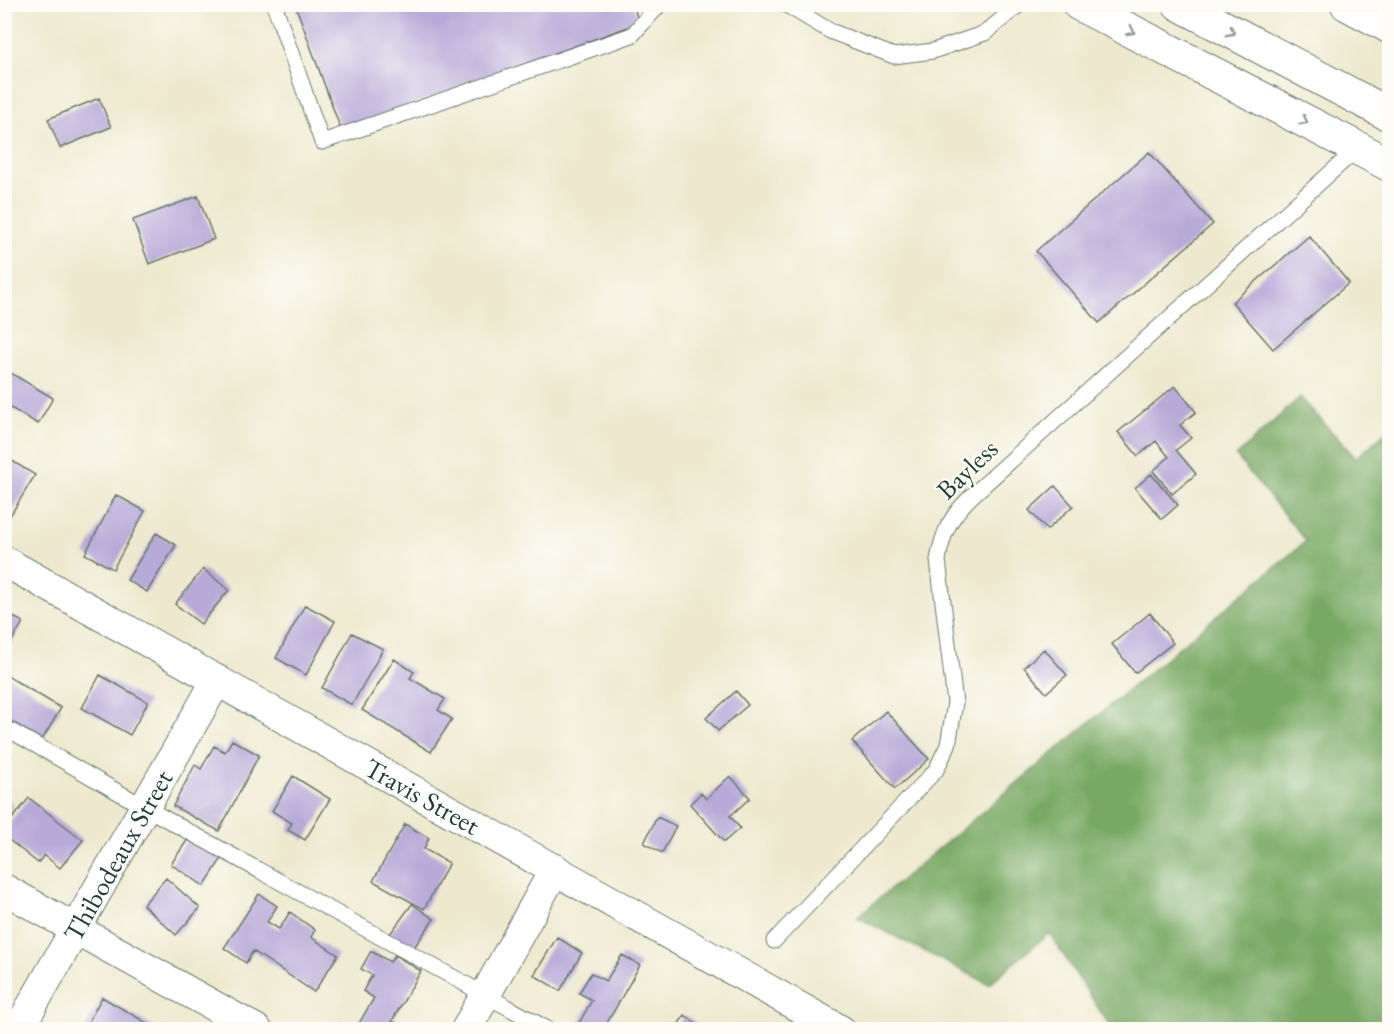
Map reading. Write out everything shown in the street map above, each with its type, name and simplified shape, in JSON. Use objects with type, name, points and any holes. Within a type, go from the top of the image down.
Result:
[{"type":"main road","points":[[1079,4],[1389,165]]},
{"type":"main road","points":[[1179,4],[1389,115]]},
{"type":"main road","points":[[1347,4],[1389,27]]},
{"type":"street","name":"Travis Street","points":[[4,561],[840,1029]]},
{"type":"street","name":"Thibodeaux Street","points":[[18,1029],[217,680]]},
{"type":"street","points":[[466,1029],[555,869]]},
{"type":"street","points":[[4,889],[257,1029]]},
{"type":"lane","points":[[274,4],[322,142],[632,36],[660,4]]},
{"type":"lane","points":[[785,4],[830,31],[894,56],[933,51],[985,33],[1019,5]]},
{"type":"lane","name":"Bayless","points":[[774,940],[936,770],[948,745],[955,704],[938,560],[940,546],[951,518],[983,485],[1358,148]]},
{"type":"lane","points":[[4,727],[146,808],[549,1029]]},
{"type":"green space","points":[[1300,397],[1356,458],[1389,429],[1389,1029],[1112,1029],[1049,933],[989,984],[857,917],[1306,541],[1236,456]]},
{"type":"building","points":[[295,4],[633,4],[639,23],[341,130]]},
{"type":"building","points":[[99,98],[111,127],[60,148],[48,119]]},
{"type":"building","points":[[1149,152],[1213,224],[1099,323],[1036,251]]},
{"type":"building","points":[[198,196],[214,239],[149,264],[133,220]]},
{"type":"building","points":[[1309,236],[1349,283],[1273,349],[1232,302]]},
{"type":"building","points":[[4,369],[53,398],[38,424],[4,404]]},
{"type":"building","points":[[1175,386],[1196,412],[1180,425],[1191,438],[1176,450],[1196,474],[1172,494],[1153,471],[1169,457],[1156,441],[1138,456],[1118,432]]},
{"type":"building","points":[[4,456],[35,475],[7,521],[4,519]]},
{"type":"building","points":[[1151,474],[1178,505],[1162,519],[1135,488]]},
{"type":"building","points":[[1055,486],[1073,506],[1047,530],[1029,510]]},
{"type":"building","points":[[116,495],[145,511],[113,569],[85,554]]},
{"type":"building","points":[[156,533],[176,545],[147,592],[127,580]]},
{"type":"building","points":[[203,569],[229,590],[201,624],[175,604]]},
{"type":"building","points":[[305,605],[335,621],[306,675],[276,658]]},
{"type":"building","points":[[4,612],[23,622],[4,655]]},
{"type":"building","points":[[1150,613],[1173,643],[1135,673],[1112,644]]},
{"type":"building","points":[[352,633],[383,649],[352,705],[322,688]]},
{"type":"building","points":[[1044,649],[1067,675],[1046,693],[1024,667]]},
{"type":"building","points":[[394,659],[414,672],[410,678],[445,699],[438,710],[452,719],[431,752],[362,710]]},
{"type":"building","points":[[4,674],[61,708],[42,740],[4,717]]},
{"type":"building","points":[[100,675],[148,702],[130,735],[82,708]]},
{"type":"building","points":[[736,691],[748,705],[718,731],[706,718]]},
{"type":"building","points":[[886,711],[929,759],[895,789],[852,741]]},
{"type":"building","points":[[232,740],[259,755],[219,831],[173,806],[195,765],[201,769],[214,746],[225,752]]},
{"type":"building","points":[[4,751],[12,756],[4,767]]},
{"type":"building","points":[[293,776],[330,799],[305,840],[288,830],[292,823],[272,811]]},
{"type":"building","points":[[730,776],[750,798],[730,816],[740,828],[724,842],[690,804],[701,793],[706,799]]},
{"type":"building","points":[[4,798],[13,804],[4,817]]},
{"type":"building","points":[[29,798],[83,840],[60,868],[44,855],[38,863],[4,836],[4,829]]},
{"type":"building","points":[[657,817],[676,826],[662,853],[644,843]]},
{"type":"building","points":[[405,824],[429,838],[424,849],[449,863],[424,909],[373,881]]},
{"type":"building","points":[[190,836],[222,858],[204,886],[171,864]]},
{"type":"building","points":[[166,878],[200,908],[176,935],[143,905]]},
{"type":"building","points":[[259,894],[277,906],[267,922],[279,929],[290,912],[315,930],[311,937],[338,955],[314,992],[253,951],[246,963],[224,948]]},
{"type":"building","points":[[412,904],[434,919],[413,949],[390,934]]},
{"type":"building","points":[[557,937],[582,953],[560,991],[534,975]]},
{"type":"building","points":[[371,951],[390,962],[395,955],[421,971],[392,1021],[403,1026],[401,1030],[355,1030],[374,998],[363,991],[372,975],[361,969]]},
{"type":"building","points":[[622,955],[640,965],[603,1030],[575,1030],[592,1000],[579,993],[591,973],[606,981]]},
{"type":"building","points":[[102,997],[159,1030],[84,1030]]},
{"type":"building","points":[[685,1015],[705,1030],[674,1030]]}]
